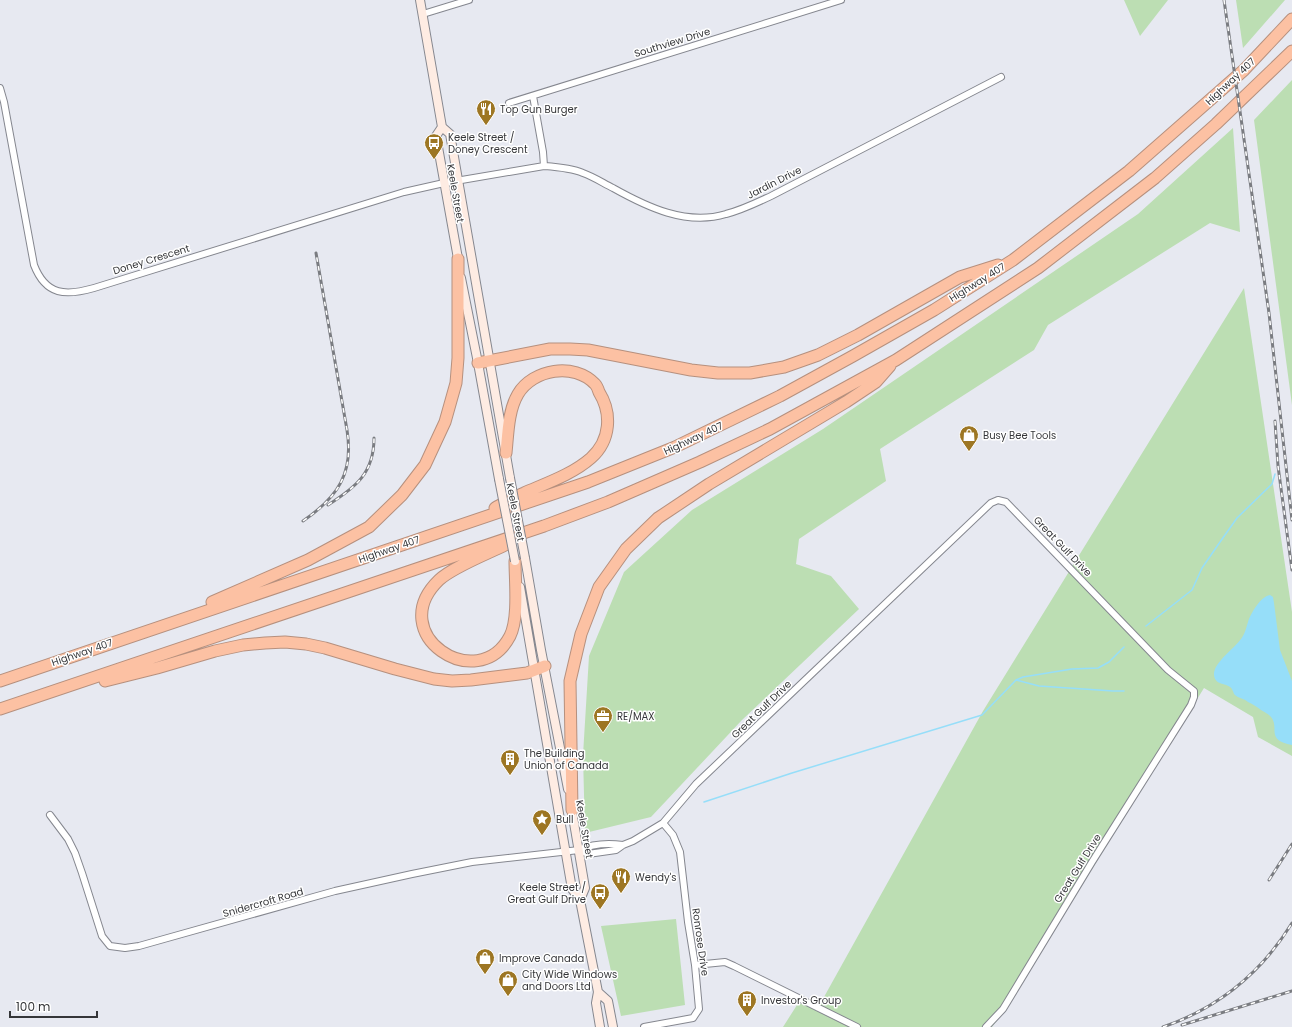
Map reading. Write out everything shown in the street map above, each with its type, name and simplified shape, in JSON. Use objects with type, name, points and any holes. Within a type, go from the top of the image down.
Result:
[{"type":"highway","name":"Highway 407","points":[[0,681],[595,479],[649,458],[780,396],[934,310],[1014,260],[1135,166],[1244,70],[1292,20]]},
{"type":"highway","points":[[0,709],[544,526],[608,502],[700,462],[776,425],[896,360],[1038,268],[1155,178],[1216,124],[1292,51]]},
{"type":"highway","points":[[151,629],[314,556],[369,527],[402,495],[425,465],[445,422],[456,383],[458,340],[458,259]]},
{"type":"highway","points":[[484,362],[550,349],[570,349],[588,350],[691,370],[718,373],[750,373],[784,367],[818,355],[858,335],[960,277],[1014,260]]},
{"type":"highway","points":[[572,810],[570,681],[580,634],[600,587],[626,549],[663,514],[709,484],[846,402],[876,382],[896,360]]},
{"type":"highway","points":[[459,526],[577,468],[592,458],[600,448],[606,436],[609,420],[605,401],[595,384],[582,375],[563,371],[544,373],[529,382],[518,394],[512,408],[506,453]]},
{"type":"highway","points":[[520,560],[514,626],[510,635],[500,649],[481,660],[463,661],[448,655],[431,643],[423,625],[422,606],[430,590],[440,579],[451,572],[544,526]]},
{"type":"highway","points":[[28,700],[133,674],[215,651],[243,645],[265,643],[285,642],[306,644],[325,648],[402,671],[434,679],[452,681],[527,673],[540,668]]},
{"type":"main road","name":"Keele Street","points":[[420,0],[442,127],[450,134],[458,180],[499,479],[520,560]]},
{"type":"main road","name":"Keele Street","points":[[442,127],[436,136],[458,259],[506,453],[520,560],[540,668],[572,810],[585,888],[580,900]]},
{"type":"main road","name":"Keele Street","points":[[540,668],[572,889],[580,900],[598,992],[596,1003],[600,1027]]},
{"type":"main road","name":"Keele Street","points":[[598,992],[608,1001],[613,1027]]},
{"type":"street","points":[[423,14],[469,0]]},
{"type":"street","name":"Southview Drive","points":[[509,103],[841,0]]},
{"type":"street","name":"Jardin Drive","points":[[458,180],[544,166],[561,168],[582,172],[634,199],[666,213],[700,218],[725,215],[771,196],[1001,77]]},
{"type":"street","name":"Doney Crescent","points":[[0,88],[4,102],[34,265],[39,276],[44,281],[53,289],[64,292],[88,290],[370,202],[444,182],[458,180]]},
{"type":"street","points":[[533,96],[544,166]]},
{"type":"street","name":"Great Gulf Drive","points":[[579,850],[587,846],[614,844],[623,845],[633,841],[663,823],[696,784],[991,503],[998,500],[1006,502],[1168,670],[1194,691],[1194,697],[1191,705],[1092,862],[1003,1009],[986,1027]]},
{"type":"street","name":"Snidercroft Road","points":[[50,815],[68,839],[75,852],[102,936],[110,946],[118,948],[139,946],[335,891],[412,874],[472,862],[579,850]]},
{"type":"street","name":"Ronrose Drive","points":[[644,1027],[693,1018],[700,1009],[680,852],[673,835],[663,823]]},
{"type":"street","points":[[695,965],[725,962],[857,1027]]},
{"type":"green space","points":[[1124,0],[1168,0],[1140,36]]},
{"type":"green space","points":[[1236,0],[1285,0],[1243,48]]},
{"type":"green space","points":[[1292,80],[1292,405],[1254,120]]},
{"type":"green space","points":[[1233,128],[1240,232],[1210,223],[1048,325],[1034,350],[880,449],[886,481],[799,539],[796,564],[831,576],[859,609],[742,720],[651,817],[585,833],[583,755],[589,656],[624,572],[692,510],[823,429],[1138,214]]},
{"type":"green space","points":[[1244,288],[1292,612],[1292,756],[1258,737],[1253,717],[1204,688],[1003,1013],[992,1027],[783,1027],[797,1005],[824,997],[983,711]]},
{"type":"green space","points":[[676,919],[685,1005],[621,1016],[601,926]]},
{"type":"water","points":[[1270,595],[1273,597],[1280,650],[1292,681],[1292,745],[1284,743],[1276,737],[1273,721],[1269,715],[1236,696],[1230,687],[1216,681],[1214,675],[1220,661],[1242,637],[1249,618],[1256,606],[1266,596]]},
{"type":"waterway","points":[[1146,626],[1192,590],[1202,568],[1237,518],[1272,484],[1275,474]]},
{"type":"waterway","points":[[704,802],[792,773],[982,715],[1016,680],[1023,677],[1072,669],[1098,668],[1109,662],[1124,647]]},
{"type":"waterway","points":[[1016,680],[1039,686],[1124,691]]},
{"type":"railway","points":[[1224,0],[1269,313],[1292,520]]},
{"type":"railway","points":[[303,521],[326,503],[341,483],[348,459],[349,445],[316,253]]},
{"type":"railway","points":[[1275,421],[1278,466],[1292,570]]},
{"type":"railway","points":[[328,505],[347,492],[362,478],[371,461],[374,438]]},
{"type":"railway","points":[[1269,880],[1292,844]]},
{"type":"railway","points":[[1163,1027],[1202,1010],[1237,986],[1267,957],[1292,923]]},
{"type":"railway","points":[[1182,1025],[1292,991]]},
{"type":"place","name":"Top Gun Burger","points":[[486,126]]},
{"type":"place","name":"Keele Street / Doney Crescent","points":[[434,160]]},
{"type":"place","name":"Busy Bee Tools","points":[[969,452]]},
{"type":"place","name":"RE/MAX","points":[[603,733]]},
{"type":"place","name":"The Building Union of Canada","points":[[510,776]]},
{"type":"place","name":"Bull","points":[[542,836]]},
{"type":"place","name":"Wendy's","points":[[621,894]]},
{"type":"place","name":"Keele Street / Great Gulf Drive","points":[[600,910]]},
{"type":"place","name":"Improve Canada","points":[[485,975]]},
{"type":"place","name":"City Wide Windows and Doors Ltd","points":[[508,997]]},
{"type":"place","name":"Investor's Group","points":[[747,1017]]}]
